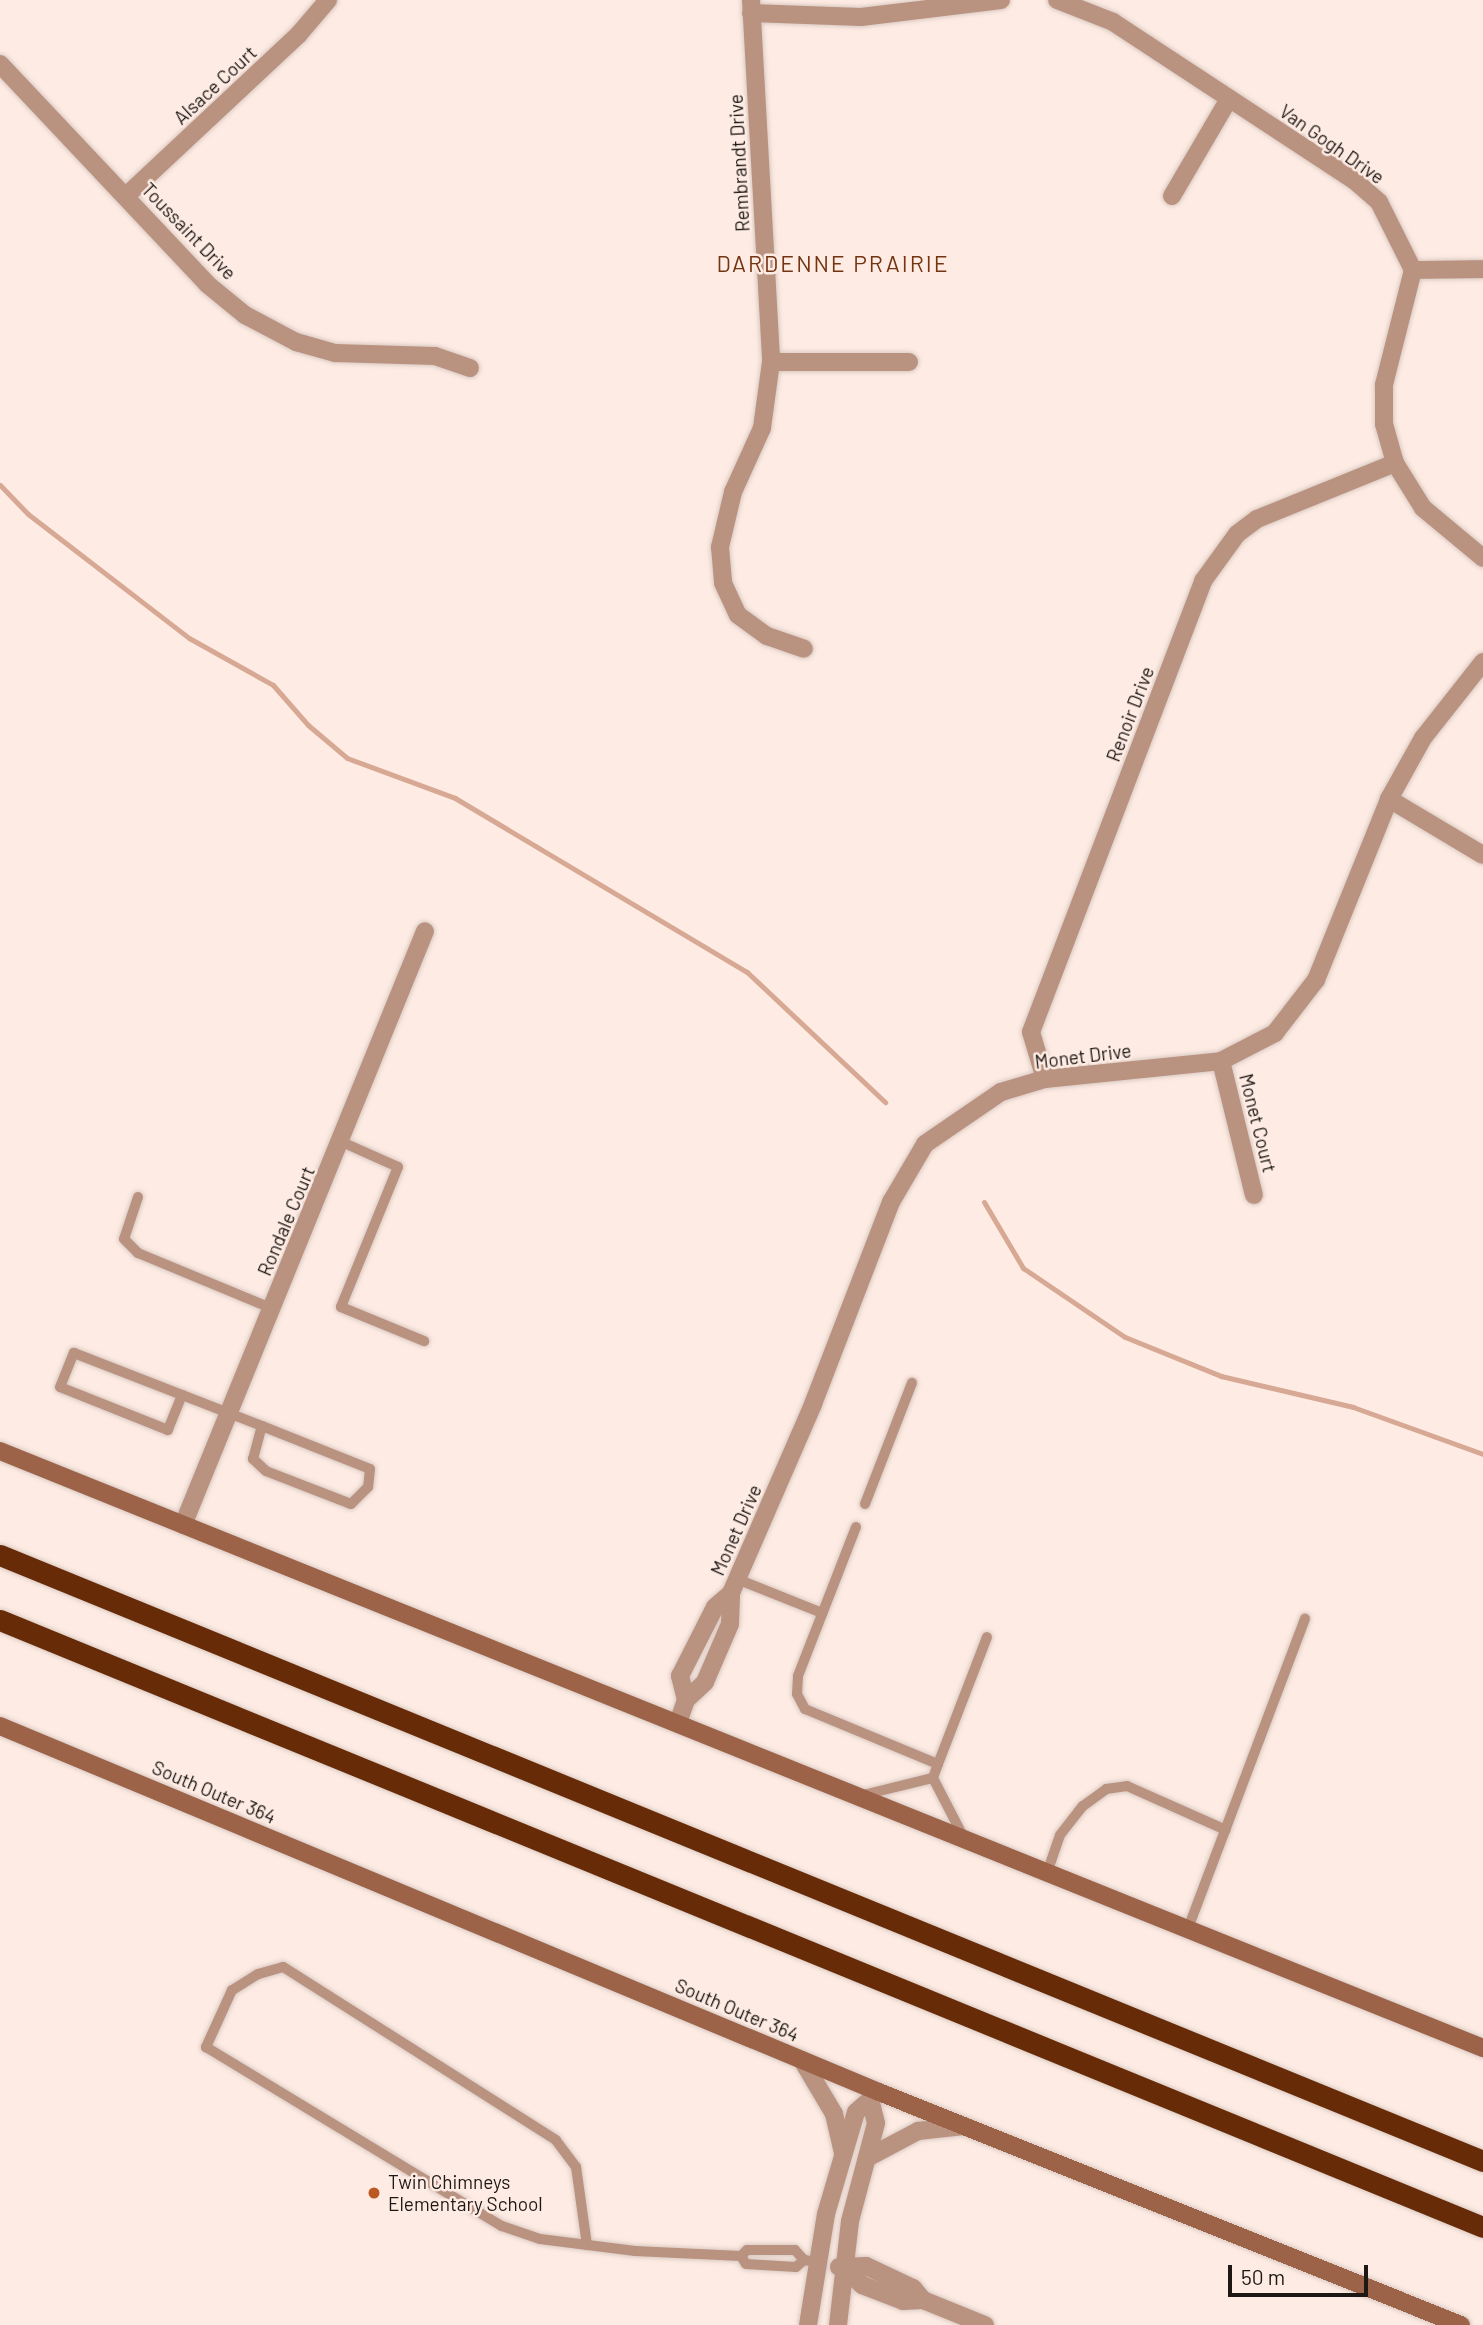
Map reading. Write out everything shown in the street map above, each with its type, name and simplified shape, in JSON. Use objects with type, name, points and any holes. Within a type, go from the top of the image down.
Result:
[{"type":"highway","points":[[0,1555],[1483,2161]]},
{"type":"highway","points":[[0,1620],[1483,2227]]},
{"type":"main road","points":[[0,1451],[1483,2048]]},
{"type":"main road","name":"South Outer 364","points":[[0,1726],[802,2060],[875,2098],[964,2126],[1461,2325]]},
{"type":"street","name":"Alsace Court","points":[[126,196],[299,34],[328,0]]},
{"type":"street","points":[[751,7],[861,17],[1001,0]]},
{"type":"street","name":"Van Gogh Drive","points":[[1057,0],[1113,22],[1379,202],[1413,270]]},
{"type":"street","name":"Rembrandt Drive","points":[[751,7],[771,362],[762,428],[733,492],[720,547],[723,583],[738,615],[767,636],[804,649]]},
{"type":"street","name":"Toussaint Drive","points":[[0,64],[207,284],[272,330],[335,353],[435,356],[470,368]]},
{"type":"street","points":[[1171,196],[1229,99]]},
{"type":"street","points":[[1483,270],[1413,270],[1384,385],[1384,424],[1395,463],[1423,508],[1483,558]]},
{"type":"street","points":[[771,362],[909,362]]},
{"type":"street","name":"Renoir Drive","points":[[1045,1079],[1031,1032],[1203,581],[1237,534],[1257,519],[1395,463]]},
{"type":"street","name":"Monet Drive","points":[[678,1723],[686,1700],[705,1682],[730,1625],[734,1586],[813,1404],[891,1202],[926,1144],[989,1098],[1045,1079],[1221,1061],[1275,1033],[1316,980],[1389,799],[1423,738],[1483,662]]},
{"type":"street","points":[[1389,799],[1483,855]]},
{"type":"street","name":"Rondale Court","points":[[183,1525],[342,1142],[425,931]]},
{"type":"street","name":"Monet Court","points":[[1221,1061],[1254,1195]]},
{"type":"street","name":"Monet Drive","points":[[686,1700],[680,1676],[715,1607],[734,1586]]},
{"type":"street","points":[[802,2060],[834,2114],[844,2154]]},
{"type":"street","points":[[808,2325],[811,2261],[856,2112],[875,2098]]},
{"type":"street","points":[[838,2325],[844,2268],[876,2123],[875,2098]]},
{"type":"street","points":[[867,2158],[918,2131],[964,2126]]},
{"type":"street","points":[[811,2261],[844,2268],[862,2286],[904,2301],[923,2300],[985,2325]]},
{"type":"lane","points":[[342,1142],[398,1167],[341,1307],[424,1341]]},
{"type":"lane","points":[[138,1197],[124,1239],[138,1253],[272,1309]]},
{"type":"lane","points":[[181,1395],[168,1430],[60,1387],[74,1353],[262,1426],[370,1469],[368,1487],[351,1504],[266,1471],[253,1459],[262,1426]]},
{"type":"lane","points":[[865,1504],[912,1383]]},
{"type":"lane","points":[[856,1527],[798,1676],[797,1694],[805,1709],[939,1764]]},
{"type":"lane","points":[[734,1586],[822,1613]]},
{"type":"lane","points":[[1187,1931],[1305,1619]]},
{"type":"lane","points":[[933,1778],[987,1637]]},
{"type":"lane","points":[[855,1796],[933,1778]]},
{"type":"lane","points":[[933,1778],[966,1841]]},
{"type":"lane","points":[[1047,1873],[1060,1835],[1083,1806],[1107,1789],[1126,1786],[1226,1830]]},
{"type":"lane","points":[[587,2245],[576,2167],[556,2140],[283,1967],[258,1974],[232,1990],[206,2047],[502,2226],[540,2239],[587,2245],[741,2256]]},
{"type":"lane","points":[[741,2256],[747,2249],[795,2250],[811,2261]]},
{"type":"lane","points":[[741,2256],[746,2264],[796,2267],[811,2261]]},
{"type":"waterway","points":[[0,485],[28,514],[189,638],[273,685],[308,725],[347,758],[455,798],[747,972],[885,1102]]},
{"type":"waterway","points":[[984,1202],[1023,1268],[1125,1337],[1221,1376],[1353,1407],[1483,1454]]},
{"type":"place","name":"Twin Chimneys Elementary School","points":[[374,2193]]},
{"type":"district","name":"DARDENNE PRAIRIE","points":[[833,263]]}]
